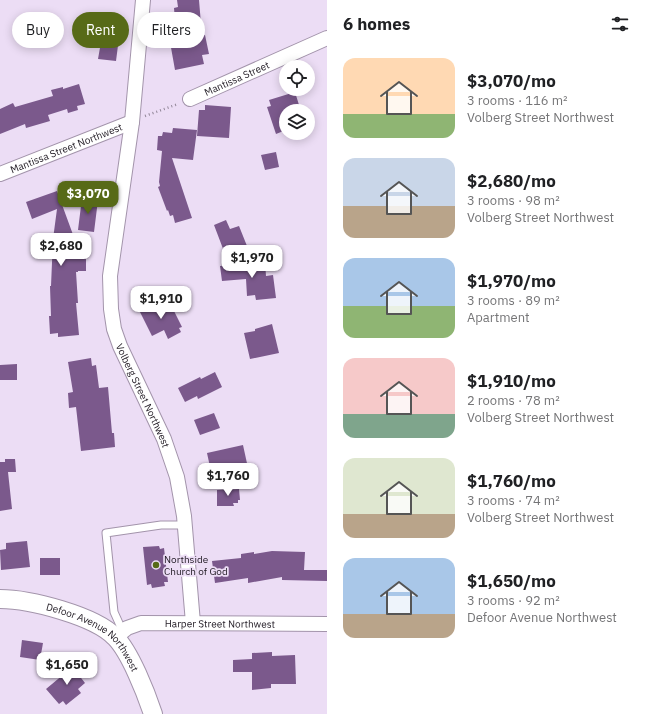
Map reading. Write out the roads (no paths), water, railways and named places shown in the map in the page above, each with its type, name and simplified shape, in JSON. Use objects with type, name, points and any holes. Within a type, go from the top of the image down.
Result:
[{"type":"street","name":"Volberg Street Northwest","points":[[144,0],[132,122],[110,276],[110,309],[114,329],[120,346],[164,439],[177,477],[185,525],[193,623]]},
{"type":"street","name":"Mantissa Street","points":[[190,99],[327,38]]},
{"type":"street","name":"Mantissa Street Northwest","points":[[0,174],[132,122]]},
{"type":"street","name":"Defoor Avenue Northwest","points":[[0,599],[42,604],[96,623],[119,635],[148,699],[153,714]]},
{"type":"street","name":"Harper Street Northwest","points":[[119,635],[127,628],[141,623],[327,624]]},
{"type":"lane","points":[[119,635],[114,612],[106,533],[161,526],[185,525]]},
{"type":"place","name":"Northside Church of God","points":[[156,565]]}]
